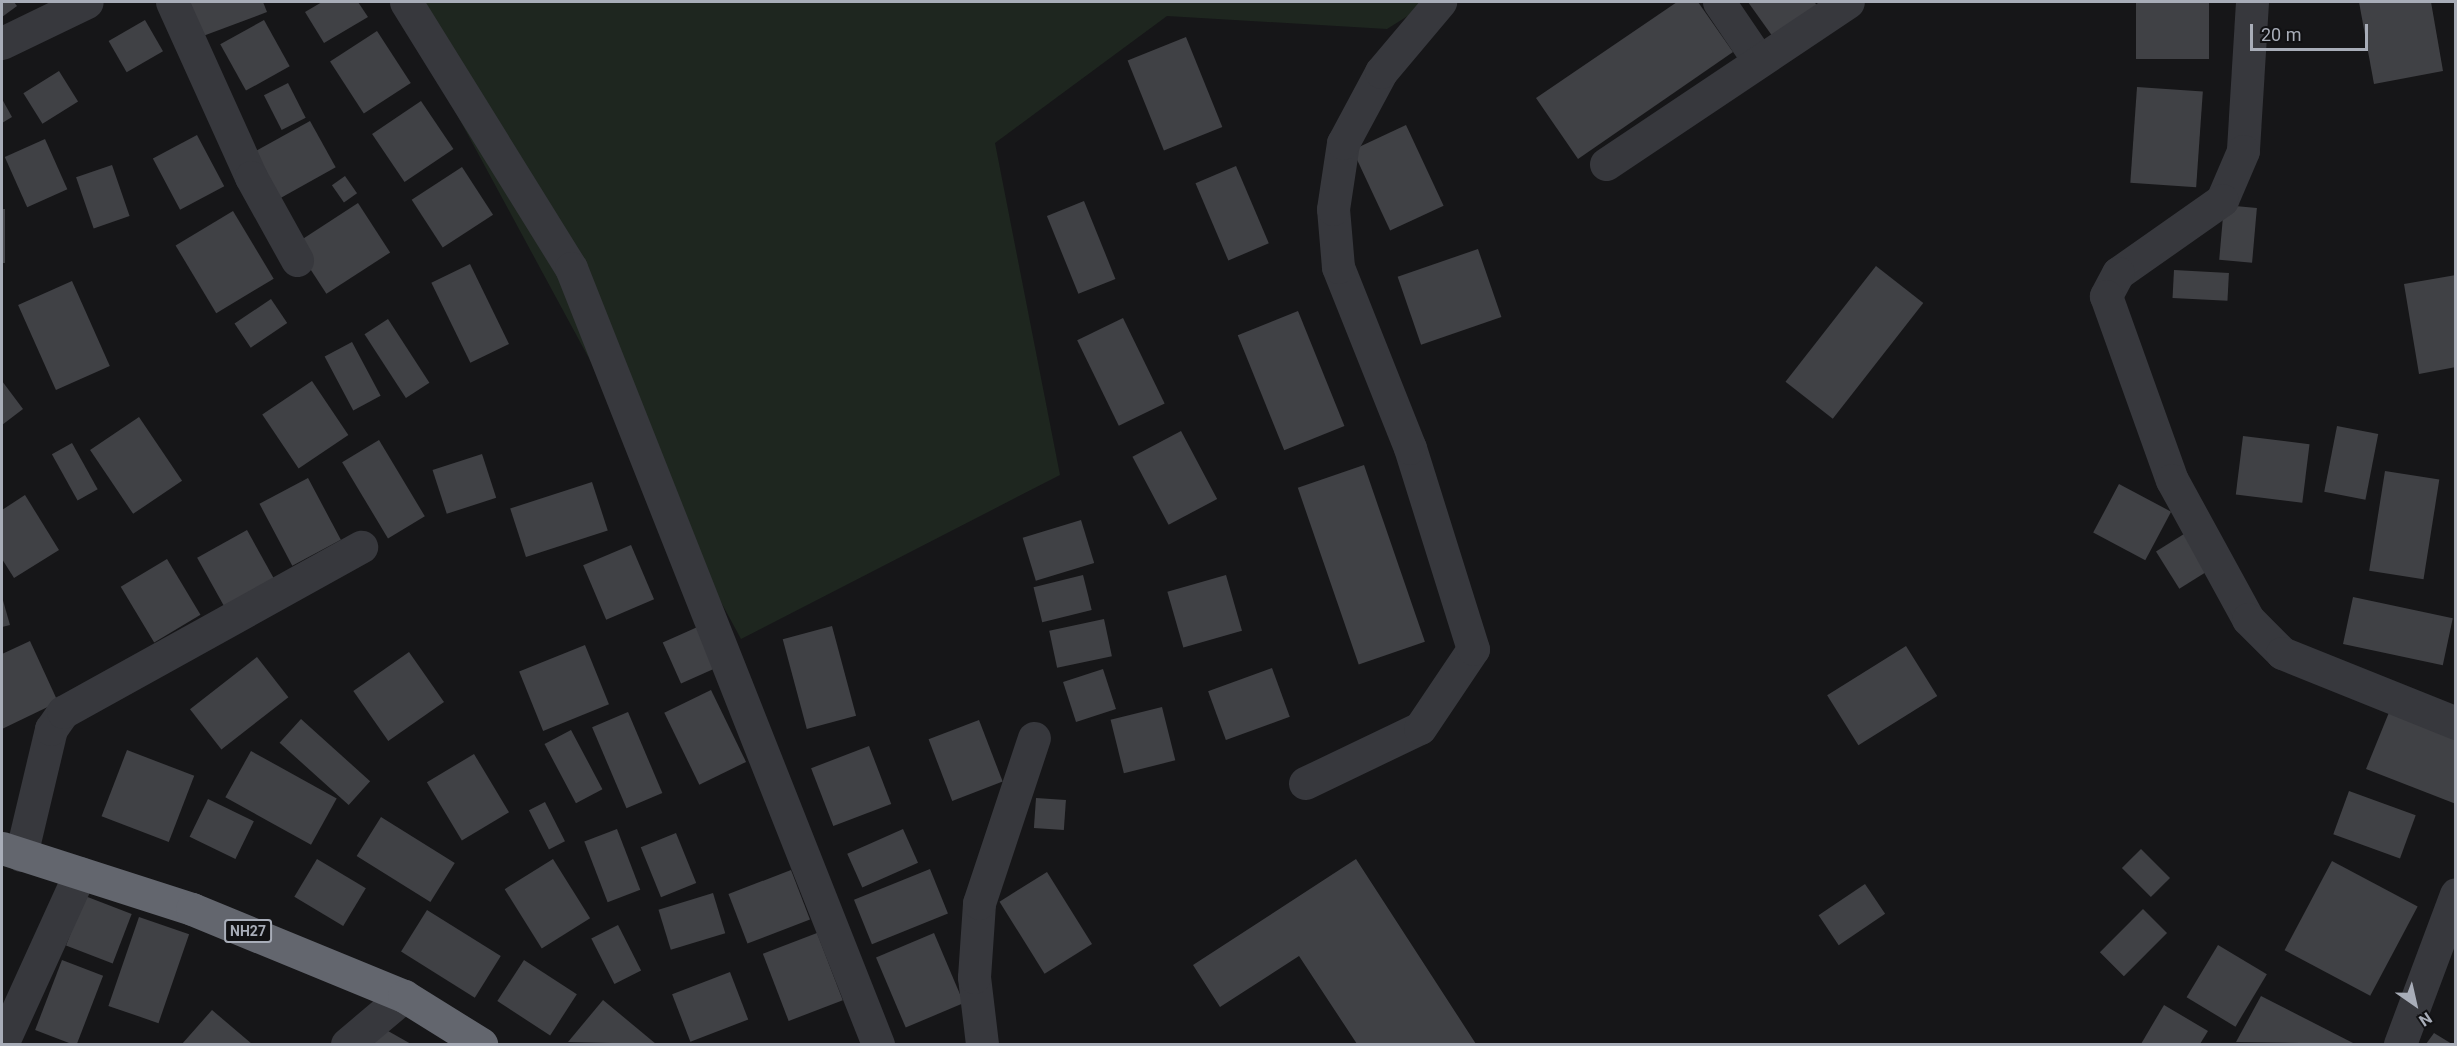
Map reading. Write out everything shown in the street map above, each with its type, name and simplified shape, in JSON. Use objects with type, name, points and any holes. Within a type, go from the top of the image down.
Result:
[{"type":"highway","name":"NH27","points":[[11,852],[192,909],[404,996],[481,1044]]},
{"type":"street","points":[[2,43],[87,2]]},
{"type":"street","points":[[172,2],[251,177],[297,260]]},
{"type":"street","points":[[406,2],[571,268],[878,1044]]},
{"type":"street","points":[[1305,783],[1420,728],[1473,650],[1410,448],[1338,267],[1333,209],[1343,143],[1381,72],[1440,2]]},
{"type":"street","points":[[1719,2],[1759,62]]},
{"type":"street","points":[[1606,164],[1848,2]]},
{"type":"street","points":[[2253,2],[2243,151],[2222,200],[2118,273],[2106,296],[2172,480],[2248,619],[2282,653],[2456,723]]},
{"type":"street","points":[[11,852],[51,729],[63,712],[361,547]]},
{"type":"street","points":[[982,1044],[974,977],[979,903],[1034,738]]},
{"type":"street","points":[[2,1044],[80,873]]},
{"type":"street","points":[[2400,1044],[2456,894]]},
{"type":"street","points":[[347,1044],[404,996]]},
{"type":"shaded area","points":[[396,2],[1430,2],[1387,29],[1167,16],[995,143],[1060,475],[741,639]]},
{"type":"building","points":[[2,2],[14,2],[17,6],[2,17]]},
{"type":"building","points":[[190,2],[263,2],[267,12],[203,36]]},
{"type":"building","points":[[322,2],[358,2],[368,17],[324,43],[305,12]]},
{"type":"building","points":[[1677,2],[1698,2],[1733,52],[1578,159],[1536,98]]},
{"type":"building","points":[[1748,2],[1814,2],[1817,5],[1773,37]]},
{"type":"building","points":[[2136,2],[2209,2],[2209,59],[2136,59]]},
{"type":"building","points":[[2359,2],[2431,2],[2443,71],[2374,84]]},
{"type":"building","points":[[145,20],[163,51],[127,72],[109,41]]},
{"type":"building","points":[[264,20],[290,66],[246,91],[220,44]]},
{"type":"building","points":[[377,31],[411,83],[364,113],[330,61]]},
{"type":"building","points":[[1186,37],[1222,127],[1164,151],[1128,61]]},
{"type":"building","points":[[59,71],[78,102],[42,124],[23,93]]},
{"type":"building","points":[[288,83],[306,118],[282,130],[264,95]]},
{"type":"building","points":[[2137,87],[2203,92],[2196,187],[2130,183]]},
{"type":"building","points":[[2,99],[12,117],[2,123]]},
{"type":"building","points":[[421,101],[453,149],[405,182],[372,134]]},
{"type":"building","points":[[310,121],[336,167],[281,198],[255,152]]},
{"type":"building","points":[[1406,125],[1444,206],[1390,231],[1353,150]]},
{"type":"building","points":[[197,135],[224,186],[180,210],[153,158]]},
{"type":"building","points":[[45,139],[67,189],[27,207],[5,157]]},
{"type":"building","points":[[112,165],[130,216],[94,228],[76,177]]},
{"type":"building","points":[[1236,166],[1269,243],[1228,261],[1195,183]]},
{"type":"building","points":[[462,167],[493,215],[443,247],[412,200]]},
{"type":"building","points":[[345,176],[357,193],[344,202],[332,185]]},
{"type":"building","points":[[1084,201],[1115,279],[1078,294],[1047,216]]},
{"type":"building","points":[[358,203],[390,252],[326,294],[294,244]]},
{"type":"building","points":[[2224,205],[2257,208],[2252,263],[2219,260]]},
{"type":"building","points":[[2,209],[5,209],[5,263],[2,263]]},
{"type":"building","points":[[233,211],[274,279],[216,313],[176,246]]},
{"type":"building","points":[[1478,249],[1501,317],[1421,345],[1398,277]]},
{"type":"building","points":[[470,264],[509,344],[470,363],[431,283]]},
{"type":"building","points":[[1876,266],[1923,303],[1833,419],[1785,382]]},
{"type":"building","points":[[2174,270],[2229,273],[2227,301],[2173,298]]},
{"type":"building","points":[[2456,275],[2456,367],[2419,374],[2404,284]]},
{"type":"building","points":[[72,281],[110,366],[56,390],[18,305]]},
{"type":"building","points":[[271,299],[287,323],[251,348],[235,324]]},
{"type":"building","points":[[1298,311],[1344,426],[1284,450],[1238,335]]},
{"type":"building","points":[[1123,318],[1165,403],[1119,426],[1077,340]]},
{"type":"building","points":[[388,319],[429,383],[406,398],[365,334]]},
{"type":"building","points":[[352,342],[381,396],[353,410],[325,357]]},
{"type":"building","points":[[2,381],[23,409],[2,425]]},
{"type":"building","points":[[312,381],[348,435],[299,468],[262,415]]},
{"type":"building","points":[[139,417],[182,481],[133,514],[90,450]]},
{"type":"building","points":[[2337,426],[2378,434],[2365,500],[2324,492]]},
{"type":"building","points":[[1181,431],[1217,499],[1169,525],[1132,457]]},
{"type":"building","points":[[2243,436],[2310,444],[2302,503],[2236,495]]},
{"type":"building","points":[[379,440],[425,516],[388,538],[342,462]]},
{"type":"building","points":[[72,443],[98,489],[78,501],[52,454]]},
{"type":"building","points":[[482,454],[496,498],[447,514],[433,470]]},
{"type":"building","points":[[1364,465],[1425,642],[1359,665],[1298,488]]},
{"type":"building","points":[[2385,471],[2439,480],[2424,579],[2369,571]]},
{"type":"building","points":[[308,478],[341,540],[292,566],[259,504]]},
{"type":"building","points":[[592,482],[608,531],[526,557],[510,509]]},
{"type":"building","points":[[2119,484],[2171,512],[2145,560],[2093,533]]},
{"type":"building","points":[[25,495],[59,550],[14,578],[2,559],[2,510]]},
{"type":"building","points":[[1081,520],[1094,563],[1036,581],[1023,538]]},
{"type":"building","points":[[247,530],[275,581],[225,608],[197,558]]},
{"type":"building","points":[[2184,534],[2207,571],[2179,589],[2156,551]]},
{"type":"building","points":[[631,545],[654,599],[606,620],[583,565]]},
{"type":"building","points":[[167,559],[200,615],[154,643],[121,587]]},
{"type":"building","points":[[1083,575],[1092,610],[1042,622],[1034,587]]},
{"type":"building","points":[[1226,575],[1242,631],[1183,648],[1167,592]]},
{"type":"building","points":[[2,597],[10,625],[2,627]]},
{"type":"building","points":[[2353,597],[2453,618],[2443,665],[2343,644]]},
{"type":"building","points":[[1104,619],[1112,656],[1057,668],[1049,631]]},
{"type":"building","points":[[702,625],[720,666],[681,684],[663,642]]},
{"type":"building","points":[[832,626],[856,716],[807,729],[783,639]]},
{"type":"building","points":[[30,641],[58,702],[2,729],[2,654]]},
{"type":"building","points":[[585,645],[609,704],[543,731],[519,672]]},
{"type":"building","points":[[1906,646],[1937,696],[1858,745],[1827,695]]},
{"type":"building","points":[[409,652],[444,702],[388,741],[353,691]]},
{"type":"building","points":[[257,657],[288,697],[221,750],[190,709]]},
{"type":"building","points":[[1272,668],[1290,717],[1226,740],[1208,691]]},
{"type":"building","points":[[1103,669],[1116,709],[1076,722],[1063,682]]},
{"type":"building","points":[[711,690],[746,762],[699,785],[664,713]]},
{"type":"building","points":[[1162,707],[1175,760],[1124,773],[1111,720]]},
{"type":"building","points":[[2390,710],[2456,736],[2456,804],[2366,769]]},
{"type":"building","points":[[628,712],[662,793],[626,808],[592,727]]},
{"type":"building","points":[[301,719],[370,781],[349,805],[280,743]]},
{"type":"building","points":[[979,720],[1003,782],[952,801],[929,739]]},
{"type":"building","points":[[571,730],[602,789],[576,803],[545,744]]},
{"type":"building","points":[[869,746],[891,804],[833,826],[811,768]]},
{"type":"building","points":[[127,750],[194,776],[169,842],[102,816]]},
{"type":"building","points":[[251,751],[337,799],[311,845],[225,797]]},
{"type":"building","points":[[474,754],[509,812],[462,841],[427,782]]},
{"type":"building","points":[[2349,791],[2416,815],[2400,859],[2333,834]]},
{"type":"building","points":[[1036,798],[1066,800],[1064,830],[1034,828]]},
{"type":"building","points":[[208,799],[254,821],[235,859],[190,837]]},
{"type":"building","points":[[545,802],[565,841],[549,849],[529,810]]},
{"type":"building","points":[[381,817],[455,863],[430,902],[357,856]]},
{"type":"building","points":[[617,829],[640,890],[608,902],[584,842]]},
{"type":"building","points":[[903,829],[918,863],[862,888],[847,854]]},
{"type":"building","points":[[676,833],[696,883],[661,897],[641,847]]},
{"type":"building","points":[[2141,849],[2170,878],[2151,897],[2122,868]]},
{"type":"building","points":[[317,859],[366,888],[343,926],[294,897]]},
{"type":"building","points":[[553,859],[590,918],[542,949],[505,889]]},
{"type":"building","points":[[1356,859],[1476,1044],[1357,1044],[1299,956],[1220,1007],[1193,965]]},
{"type":"building","points":[[2332,861],[2418,907],[2370,996],[2285,950]]},
{"type":"building","points":[[930,869],[948,914],[872,944],[854,900]]},
{"type":"building","points":[[791,870],[810,919],[747,943],[728,894]]},
{"type":"building","points":[[1047,872],[1092,944],[1045,974],[1000,902]]},
{"type":"building","points":[[1865,884],[1885,914],[1839,945],[1819,915]]},
{"type":"building","points":[[713,893],[725,933],[671,950],[658,910]]},
{"type":"building","points":[[85,896],[132,914],[113,963],[66,945]]},
{"type":"building","points":[[2143,909],[2167,933],[2124,976],[2100,952]]},
{"type":"building","points":[[427,910],[501,956],[475,998],[401,952]]},
{"type":"building","points":[[139,917],[189,934],[159,1023],[108,1006]]},
{"type":"building","points":[[618,925],[641,970],[614,984],[591,939]]},
{"type":"building","points":[[817,933],[843,1000],[789,1021],[763,954]]},
{"type":"building","points":[[934,933],[964,1003],[906,1028],[876,958]]},
{"type":"building","points":[[2218,945],[2267,974],[2235,1027],[2187,997]]},
{"type":"building","points":[[62,960],[103,976],[77,1044],[35,1030]]},
{"type":"building","points":[[524,960],[577,994],[550,1035],[497,1001]]},
{"type":"building","points":[[730,972],[748,1020],[690,1042],[672,994]]},
{"type":"building","points":[[2261,996],[2355,1044],[2236,1042]]},
{"type":"building","points":[[603,1000],[656,1044],[568,1042]]},
{"type":"building","points":[[2164,1005],[2208,1031],[2200,1044],[2141,1044]]},
{"type":"building","points":[[212,1010],[252,1044],[182,1044]]},
{"type":"building","points":[[381,1027],[411,1044],[371,1044]]},
{"type":"building","points":[[2434,1033],[2452,1044],[2426,1044]]}]
